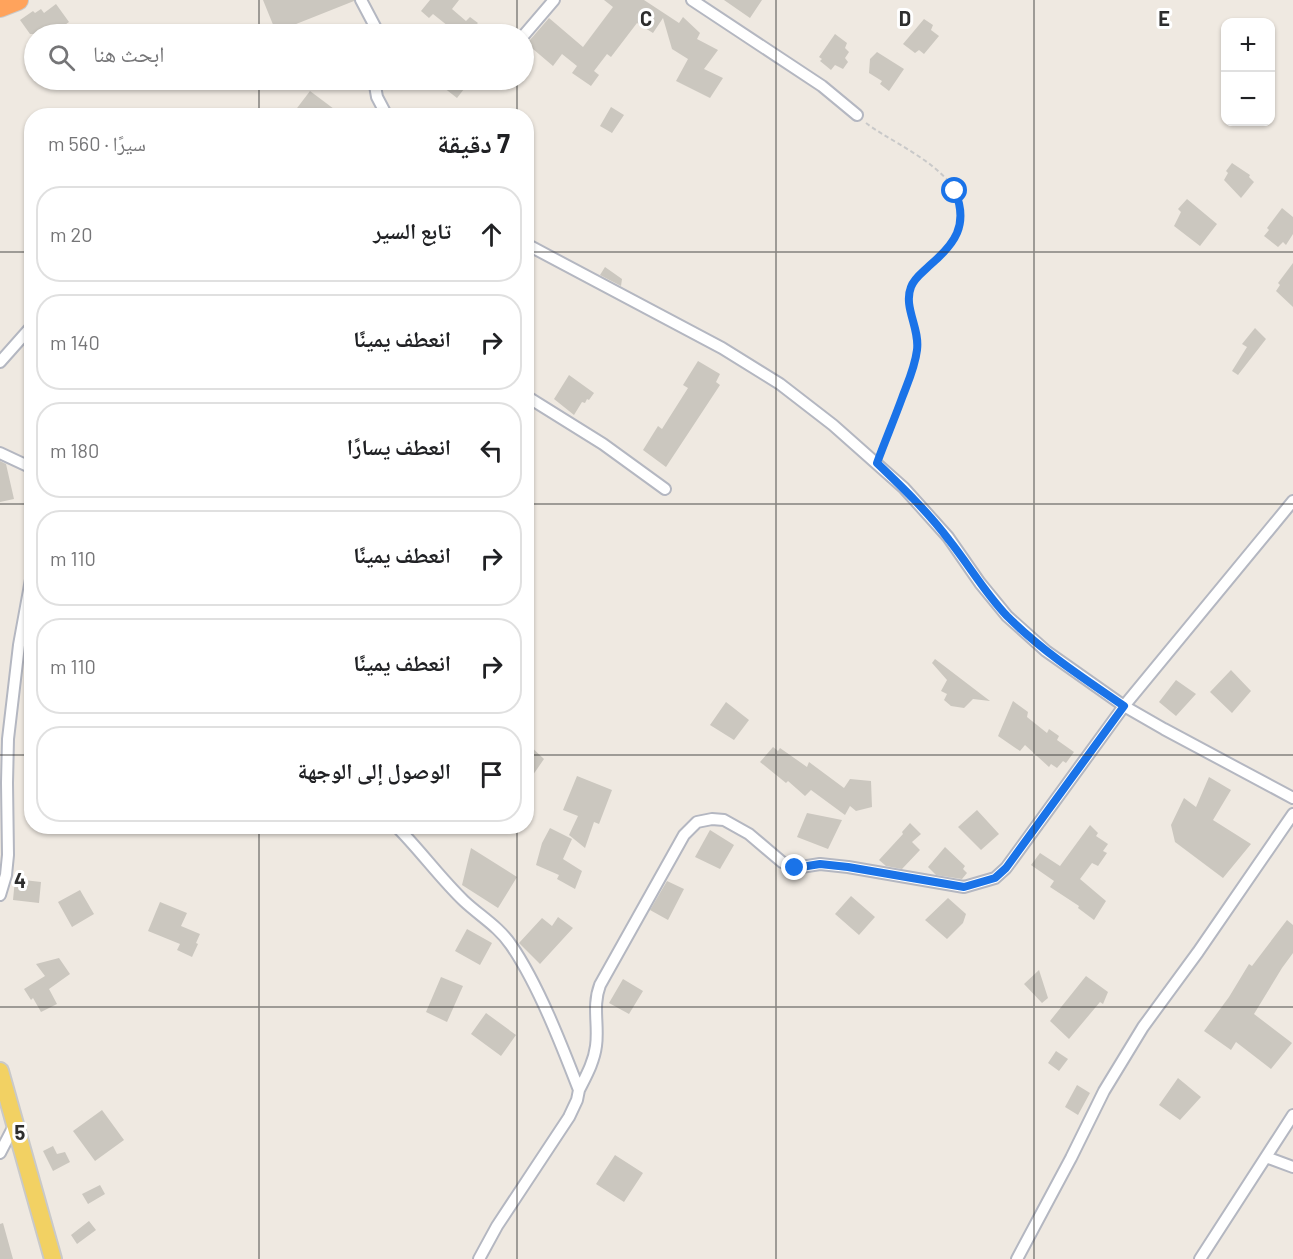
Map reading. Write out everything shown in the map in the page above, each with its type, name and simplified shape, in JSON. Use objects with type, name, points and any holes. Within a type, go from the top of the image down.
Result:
[{"type":"highway","points":[[0,7],[18,0]]},
{"type":"main road","points":[[0,1071],[53,1259]]},
{"type":"street","points":[[362,0],[374,24]]},
{"type":"street","points":[[533,24],[554,0]]},
{"type":"street","points":[[692,0],[822,86],[857,116]]},
{"type":"street","points":[[376,90],[380,108]]},
{"type":"street","points":[[534,248],[752,365],[812,408],[877,463],[931,517],[980,584],[1007,616],[1046,651],[1124,706],[1293,798]]},
{"type":"street","points":[[0,362],[24,335]]},
{"type":"street","points":[[534,401],[603,444],[665,489]]},
{"type":"street","points":[[0,453],[24,464]]},
{"type":"street","points":[[479,1259],[497,1226],[570,1117],[591,1065],[596,1044],[595,1002],[600,985],[684,835],[697,822],[712,819],[724,820],[749,834],[782,862],[795,868],[820,864],[964,887],[995,878],[1006,868],[1124,706],[1293,501]]},
{"type":"street","points":[[0,895],[6,876],[8,855],[8,739],[24,617]]},
{"type":"street","points":[[1017,1259],[1104,1091],[1143,1027],[1293,814]]},
{"type":"street","points":[[404,834],[455,892],[501,933],[511,945],[538,996],[579,1090]]},
{"type":"street","points":[[1200,1259],[1293,1115]]},
{"type":"street","points":[[0,1154],[16,1124]]},
{"type":"street","points":[[1266,1157],[1293,1167]]},
{"type":"path","points":[[857,116],[875,130],[910,150],[945,177],[955,191],[962,215],[956,237],[912,285],[909,296],[918,334],[916,360],[877,463]]},
{"type":"building","points":[[263,0],[354,0],[296,24],[273,24]]},
{"type":"building","points":[[430,0],[459,0],[452,9],[466,21],[470,17],[478,23],[446,24],[433,14],[429,18],[421,11]]},
{"type":"building","points":[[604,0],[644,0],[679,23],[683,17],[700,33],[697,39],[718,50],[704,69],[723,78],[710,98],[676,81],[688,59],[672,49],[663,18],[653,33],[637,23],[611,57],[607,54],[594,71],[599,75],[591,86],[572,73],[577,66],[562,54],[553,66],[534,50],[534,35],[549,18],[583,47],[613,7]]},
{"type":"building","points":[[724,0],[762,0],[750,18]]},
{"type":"building","points":[[56,4],[69,22],[24,26],[20,20],[33,11],[35,13],[41,9],[44,13]]},
{"type":"building","points":[[924,19],[933,25],[931,30],[939,36],[924,54],[919,50],[915,53],[903,44]]},
{"type":"building","points":[[835,34],[847,43],[845,48],[849,52],[845,58],[848,62],[843,69],[835,65],[831,70],[820,61],[822,59],[819,57]]},
{"type":"building","points":[[877,52],[904,69],[889,91],[880,84],[882,81],[869,73],[870,59]]},
{"type":"building","points":[[447,90],[463,90],[457,98]]},
{"type":"building","points":[[310,91],[333,108],[297,108]]},
{"type":"building","points":[[611,107],[624,115],[612,133],[600,126]]},
{"type":"building","points":[[1232,163],[1250,175],[1249,177],[1254,182],[1241,198],[1224,180],[1228,173],[1226,171]]},
{"type":"building","points":[[1187,199],[1217,224],[1200,246],[1174,226],[1181,212],[1178,209]]},
{"type":"building","points":[[1282,208],[1293,217],[1293,234],[1286,245],[1283,242],[1278,247],[1264,236],[1269,230],[1267,228]]},
{"type":"building","points":[[1293,263],[1293,307],[1276,291],[1280,285],[1278,283]]},
{"type":"building","points":[[605,267],[622,279],[621,286],[600,275]]},
{"type":"building","points":[[1255,328],[1266,339],[1238,375],[1232,371],[1247,347],[1242,344]]},
{"type":"building","points":[[698,361],[720,374],[716,382],[720,385],[666,467],[643,450],[658,426],[662,429],[688,388],[683,385]]},
{"type":"building","points":[[569,375],[594,393],[585,403],[582,402],[574,415],[554,399]]},
{"type":"building","points":[[0,461],[6,464],[14,499],[0,502]]},
{"type":"building","points":[[935,659],[990,701],[973,699],[964,708],[951,706],[944,700],[947,694],[941,691],[947,680],[932,663]]},
{"type":"building","points":[[1231,670],[1251,691],[1232,713],[1210,692]]},
{"type":"building","points":[[1176,680],[1196,694],[1176,716],[1159,702]]},
{"type":"building","points":[[1013,701],[1028,712],[1027,717],[1047,733],[1049,729],[1059,736],[1057,740],[1074,752],[1066,763],[1063,761],[1057,768],[1051,764],[1049,767],[1025,745],[1020,751],[998,736]]},
{"type":"building","points":[[726,702],[749,720],[734,740],[710,725]]},
{"type":"building","points":[[773,747],[778,751],[780,748],[807,767],[809,762],[844,788],[850,779],[871,781],[872,807],[856,811],[850,806],[845,815],[811,790],[805,796],[760,762]]},
{"type":"building","points":[[534,750],[544,759],[534,773]]},
{"type":"building","points":[[577,776],[612,790],[599,824],[594,822],[585,848],[569,835],[578,816],[563,810]]},
{"type":"building","points":[[1209,777],[1231,790],[1213,820],[1251,844],[1223,878],[1175,842],[1171,825],[1184,798],[1196,807]]},
{"type":"building","points":[[977,810],[999,834],[981,850],[958,827]]},
{"type":"building","points":[[807,813],[842,820],[828,849],[797,837]]},
{"type":"building","points":[[910,823],[921,834],[912,842],[920,850],[902,869],[886,866],[879,860]]},
{"type":"building","points":[[1090,825],[1098,833],[1096,836],[1108,844],[1103,851],[1107,853],[1098,866],[1092,863],[1080,879],[1106,901],[1094,920],[1078,908],[1079,906],[1050,887],[1054,881],[1031,865],[1040,853],[1060,866]]},
{"type":"building","points":[[550,828],[572,839],[563,859],[582,871],[575,889],[557,879],[559,875],[536,865],[542,843]]},
{"type":"building","points":[[710,830],[734,845],[720,869],[695,857]]},
{"type":"building","points":[[945,847],[965,866],[963,869],[967,873],[962,879],[936,875],[928,867]]},
{"type":"building","points":[[471,848],[517,877],[498,908],[462,885]]},
{"type":"building","points":[[15,879],[41,882],[39,903],[13,900]]},
{"type":"building","points":[[667,881],[684,889],[668,920],[650,910]]},
{"type":"building","points":[[80,890],[94,914],[72,927],[58,902]]},
{"type":"building","points":[[851,896],[875,917],[859,935],[835,914]]},
{"type":"building","points":[[948,898],[966,914],[963,923],[947,939],[925,920]]},
{"type":"building","points":[[160,902],[187,913],[181,926],[200,934],[192,957],[177,950],[180,944],[148,931]]},
{"type":"building","points":[[558,917],[573,928],[540,964],[519,943],[542,918],[552,926]]},
{"type":"building","points":[[1287,920],[1293,925],[1293,953],[1254,1014],[1292,1043],[1271,1069],[1236,1042],[1231,1050],[1204,1031],[1249,964],[1252,966]]},
{"type":"building","points":[[467,929],[492,943],[480,965],[455,951]]},
{"type":"building","points":[[59,958],[70,974],[49,989],[57,1004],[41,1012],[33,998],[31,1000],[24,989],[45,976],[36,964]]},
{"type":"building","points":[[1039,970],[1048,998],[1042,1003],[1024,984]]},
{"type":"building","points":[[1086,976],[1108,992],[1103,1004],[1100,1002],[1069,1039],[1050,1021]]},
{"type":"building","points":[[441,977],[463,986],[447,1022],[426,1012]]},
{"type":"building","points":[[623,979],[643,991],[629,1014],[609,1003]]},
{"type":"building","points":[[486,1013],[516,1035],[501,1056],[471,1034]]},
{"type":"building","points":[[1056,1051],[1068,1059],[1059,1071],[1048,1063]]},
{"type":"building","points":[[1178,1078],[1201,1097],[1180,1120],[1159,1105]]},
{"type":"building","points":[[1077,1085],[1090,1093],[1078,1115],[1065,1107]]},
{"type":"building","points":[[102,1110],[124,1140],[95,1161],[73,1131]]},
{"type":"building","points":[[53,1146],[57,1154],[65,1152],[70,1162],[53,1171],[43,1151]]},
{"type":"building","points":[[615,1155],[643,1173],[624,1202],[596,1184]]},
{"type":"building","points":[[100,1185],[105,1194],[88,1204],[82,1194]]},
{"type":"building","points":[[89,1221],[96,1230],[77,1244],[71,1235]]},
{"type":"building","points":[[3,1223],[13,1259],[0,1259],[0,1224]]},
{"type":"route","points":[[795,868],[820,864],[848,867],[949,886],[964,887],[987,882],[1001,874],[1006,868],[1124,706],[1046,651],[1007,616],[980,584],[948,537],[877,463],[916,360],[918,334],[909,296],[912,285],[956,237],[962,215],[955,191]]}]
